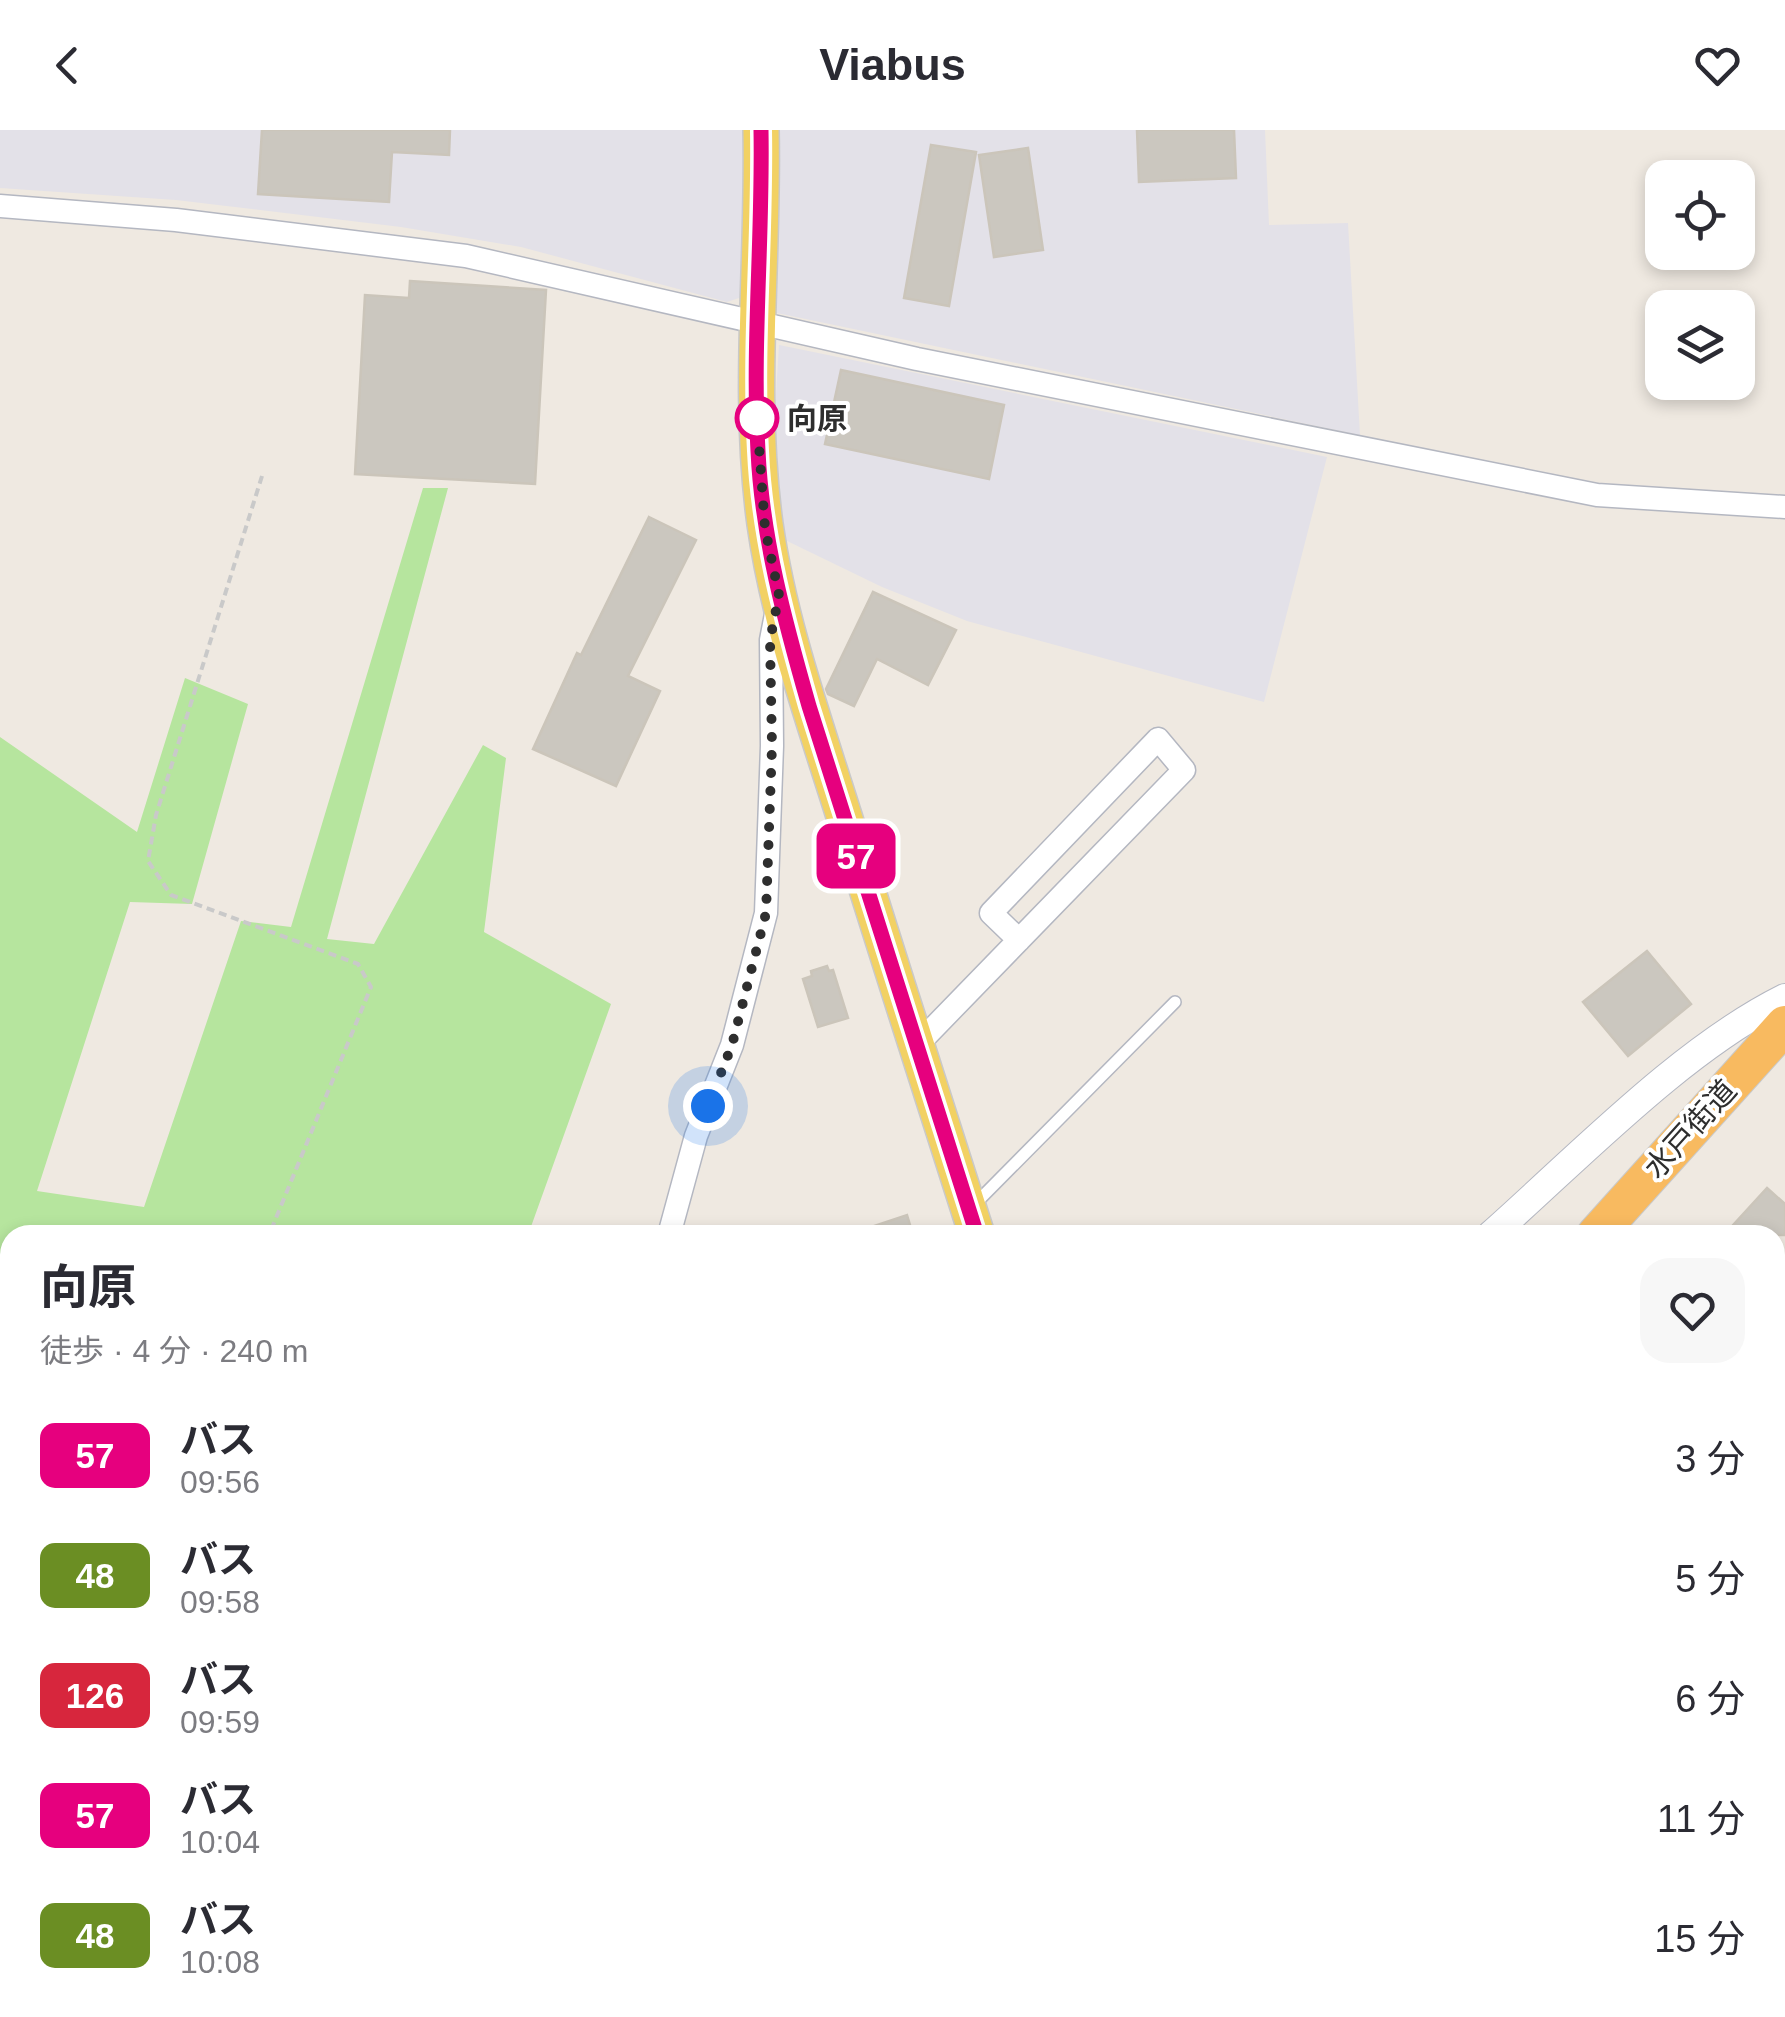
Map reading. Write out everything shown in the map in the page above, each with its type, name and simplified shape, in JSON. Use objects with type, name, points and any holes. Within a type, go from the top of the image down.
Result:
[{"type":"highway","name":"水戸街道","points":[[1605,1225],[1785,1025]]},
{"type":"main road","points":[[761,130],[756,322],[760,487],[779,595],[809,706],[973,1223]]},
{"type":"street","points":[[0,206],[176,220],[466,256],[917,359],[1597,496],[1785,507]]},
{"type":"street","points":[[672,1225],[696,1136],[732,1045],[766,913],[772,746],[770,640],[779,595]]},
{"type":"street","points":[[916,1046],[1019,940],[1184,770],[1158,739],[991,912],[1019,940]]},
{"type":"street","points":[[1501,1225],[1675,1071],[1785,998]]},
{"type":"lane","points":[[973,1223],[1174,1002]]},
{"type":"path","points":[[262,476],[156,815],[148,861],[171,895],[358,964],[371,987],[273,1225]]},
{"type":"shaded area","points":[[0,130],[748,130],[742,297],[727,302],[521,247],[401,227],[176,200],[0,188]]},
{"type":"shaded area","points":[[768,130],[1265,130],[1269,225],[1348,223],[1360,435],[777,313]]},
{"type":"shaded area","points":[[779,345],[1327,457],[1264,702],[967,621],[882,587],[783,539],[774,426]]},
{"type":"green space","points":[[423,488],[448,488],[327,939],[374,944],[483,745],[506,758],[484,932],[611,1004],[532,1225],[0,1225],[0,737],[137,832],[185,678],[248,704],[192,904],[130,902],[37,1191],[144,1207],[241,921],[291,927]]},
{"type":"building","points":[[262,130],[450,130],[449,155],[392,152],[389,202],[258,194]]},
{"type":"building","points":[[1137,130],[1234,130],[1236,178],[1139,182]]},
{"type":"building","points":[[931,145],[976,152],[949,306],[904,298]]},
{"type":"building","points":[[1028,148],[1043,250],[994,257],[979,155]]},
{"type":"building","points":[[410,281],[546,290],[535,484],[355,474],[365,295],[409,298]]},
{"type":"building","points":[[841,370],[1004,405],[989,479],[825,444]]},
{"type":"building","points":[[649,517],[696,540],[628,676],[660,691],[616,786],[533,749],[577,653],[581,655]]},
{"type":"building","points":[[873,592],[956,630],[928,685],[877,659],[854,706],[828,694],[826,689]]},
{"type":"building","points":[[1647,951],[1691,1004],[1628,1056],[1583,1002]]},
{"type":"building","points":[[827,966],[829,971],[833,970],[848,1018],[818,1027],[803,979],[812,976],[811,971]]},
{"type":"building","points":[[1767,1188],[1785,1204],[1785,1225],[1733,1225]]},
{"type":"building","points":[[907,1215],[910,1225],[877,1225]]},
{"type":"bus line","name":"57","points":[[761,130],[756,354],[765,528],[809,706],[974,1225]]},
{"type":"place","name":"向原","points":[[757,418]]},
{"type":"route","points":[[708,1106],[732,1045],[766,913],[772,746],[770,640],[779,595],[765,528],[757,418]]}]
